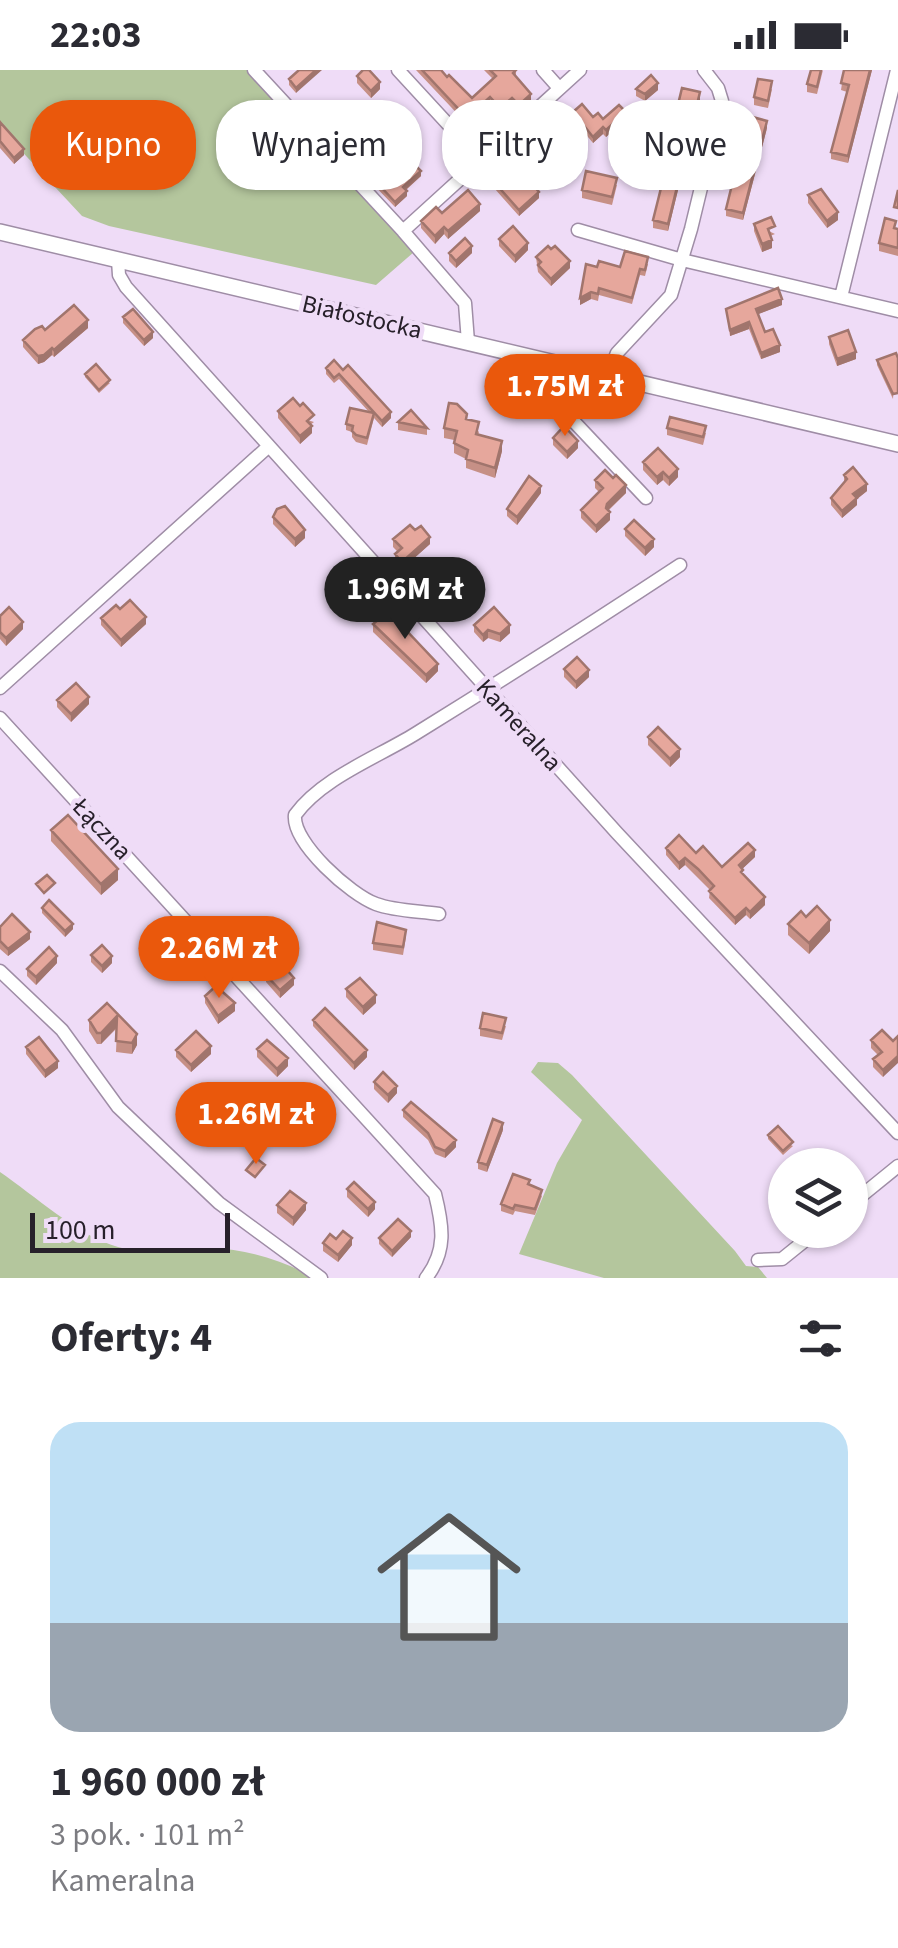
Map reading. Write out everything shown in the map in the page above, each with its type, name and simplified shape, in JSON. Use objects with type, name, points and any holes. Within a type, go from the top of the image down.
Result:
[{"type":"street","points":[[254,70],[465,303],[468,342]]},
{"type":"street","points":[[398,70],[442,118]]},
{"type":"street","points":[[543,70],[559,88]]},
{"type":"street","points":[[546,100],[580,70]]},
{"type":"street","points":[[609,374],[617,353],[670,294],[682,260],[722,101],[718,88],[704,70]]},
{"type":"street","points":[[840,297],[897,70]]},
{"type":"street","points":[[403,231],[447,190]]},
{"type":"street","points":[[578,230],[682,260],[898,311]]},
{"type":"street","name":"Białostocka","points":[[0,232],[898,444]]},
{"type":"street","name":"Kameralna","points":[[118,260],[118,275],[126,287],[617,833],[898,1133]]},
{"type":"street","points":[[524,355],[530,375],[646,498]]},
{"type":"street","points":[[0,688],[269,446]]},
{"type":"street","points":[[439,914],[377,904],[342,884],[297,834],[295,815],[305,801],[680,565]]},
{"type":"street","name":"Łączna","points":[[0,718],[435,1194],[442,1220],[443,1247],[430,1273]]},
{"type":"street","points":[[0,971],[62,1030],[118,1107],[231,1212],[320,1278]]},
{"type":"street","points":[[868,1190],[898,1166]]},
{"type":"street","points":[[758,1260],[782,1259],[796,1248]]},
{"type":"green space","points":[[0,70],[247,70],[275,100],[216,100],[216,190],[357,190],[414,252],[376,285],[109,226],[82,216],[58,190],[196,190],[196,100],[30,100],[30,160],[0,128]]},
{"type":"green space","points":[[538,1062],[558,1063],[572,1075],[746,1266],[758,1267],[767,1278],[604,1278],[519,1254],[557,1163],[582,1120],[531,1072]]},
{"type":"green space","points":[[0,1172],[103,1242],[141,1251],[211,1248],[252,1253],[315,1278],[0,1278]]},
{"type":"building","points":[[299,70],[316,70],[296,88],[289,79]]},
{"type":"building","points":[[369,70],[380,82],[371,91],[357,76]]},
{"type":"building","points":[[422,70],[441,70],[472,98],[496,76],[490,70],[516,70],[513,73],[531,94],[524,100],[450,100]]},
{"type":"building","points":[[811,70],[821,70],[817,87],[807,84]]},
{"type":"building","points":[[844,70],[870,70],[848,156],[831,152],[849,85],[841,83]]},
{"type":"building","points":[[651,75],[658,83],[645,94],[636,89]]},
{"type":"building","points":[[758,79],[772,81],[768,101],[754,97]]},
{"type":"building","points":[[682,88],[700,92],[698,100],[679,100]]},
{"type":"building","points":[[588,111],[603,119],[608,115],[608,128],[603,127],[593,137],[588,131]]},
{"type":"building","points":[[0,122],[24,149],[14,158],[0,141]]},
{"type":"building","points":[[588,171],[608,176],[608,190],[614,190],[612,197],[582,190],[588,190]]},
{"type":"building","points":[[821,189],[838,212],[827,221],[808,195]]},
{"type":"building","points":[[384,190],[407,191],[395,202]]},
{"type":"building","points":[[468,190],[480,204],[448,231],[444,227],[435,236],[421,221],[436,207],[442,213]]},
{"type":"building","points":[[501,190],[537,190],[539,192],[519,210]]},
{"type":"building","points":[[660,190],[676,190],[668,224],[653,220]]},
{"type":"building","points":[[731,190],[749,190],[743,213],[726,209]]},
{"type":"building","points":[[771,217],[775,226],[768,229],[772,240],[762,244],[754,224]]},
{"type":"building","points":[[885,218],[896,221],[898,248],[879,243]]},
{"type":"building","points":[[513,226],[528,243],[515,256],[499,239]]},
{"type":"building","points":[[465,238],[472,246],[456,261],[449,253]]},
{"type":"building","points":[[548,246],[555,246],[570,261],[551,279],[536,257]]},
{"type":"building","points":[[625,251],[648,257],[645,270],[640,269],[632,298],[599,288],[598,294],[591,292],[580,298],[586,264],[597,267],[599,261],[620,267]]},
{"type":"building","points":[[778,288],[782,299],[756,309],[765,332],[773,329],[780,345],[761,353],[749,322],[730,330],[726,309]]},
{"type":"building","points":[[74,305],[88,320],[54,350],[38,356],[23,340],[35,329],[42,326],[45,330]]},
{"type":"building","points":[[133,309],[153,332],[144,340],[123,317]]},
{"type":"building","points":[[848,330],[856,352],[837,359],[829,337]]},
{"type":"building","points":[[896,353],[898,393],[893,394],[877,360]]},
{"type":"building","points":[[334,360],[343,370],[348,365],[391,412],[382,421],[339,374],[334,378],[326,368]]},
{"type":"building","points":[[96,364],[110,380],[99,390],[85,374]]},
{"type":"building","points":[[293,398],[314,415],[307,421],[312,426],[300,436],[278,411]]},
{"type":"building","points":[[449,403],[457,404],[467,414],[466,419],[479,422],[476,434],[502,441],[495,468],[466,459],[468,450],[454,443],[457,431],[444,428]]},
{"type":"building","points":[[350,408],[374,413],[367,438],[356,435],[353,426],[346,424]]},
{"type":"building","points":[[411,410],[427,428],[398,422]]},
{"type":"building","points":[[670,417],[706,426],[703,437],[667,428]]},
{"type":"building","points":[[564,426],[578,441],[567,452],[553,438]]},
{"type":"building","points":[[658,448],[678,469],[669,478],[663,472],[657,477],[643,462]]},
{"type":"building","points":[[853,467],[867,484],[853,494],[857,498],[842,511],[831,498]]},
{"type":"building","points":[[605,470],[626,485],[607,504],[610,512],[596,526],[581,510],[603,488],[595,480]]},
{"type":"building","points":[[529,476],[541,486],[517,517],[507,509]]},
{"type":"building","points":[[285,506],[305,530],[295,539],[273,517],[277,509]]},
{"type":"building","points":[[634,520],[654,539],[645,548],[625,529]]},
{"type":"building","points":[[410,525],[415,530],[421,526],[430,537],[402,562],[395,554],[402,548],[393,539]]},
{"type":"building","points":[[130,600],[146,617],[121,640],[101,618],[116,605],[120,609]]},
{"type":"building","points":[[9,607],[23,622],[6,638],[0,632],[0,616]]},
{"type":"building","points":[[494,607],[510,625],[500,634],[488,630],[483,635],[474,625]]},
{"type":"building","points":[[388,611],[438,664],[426,675],[373,624],[378,620],[376,613],[383,615]]},
{"type":"building","points":[[577,657],[589,670],[576,682],[564,669]]},
{"type":"building","points":[[76,683],[89,697],[71,714],[57,700]]},
{"type":"building","points":[[658,727],[680,749],[670,759],[648,737]]},
{"type":"building","points":[[68,815],[118,869],[101,884],[51,830]]},
{"type":"building","points":[[679,835],[696,853],[703,846],[722,867],[748,843],[755,850],[739,865],[741,872],[765,897],[750,912],[746,908],[735,918],[709,891],[714,886],[698,869],[685,858],[679,863],[666,848]]},
{"type":"building","points":[[47,875],[55,883],[44,893],[36,884]]},
{"type":"building","points":[[49,900],[73,924],[65,931],[42,908]]},
{"type":"building","points":[[817,906],[830,920],[809,943],[788,924],[801,911],[806,917]]},
{"type":"building","points":[[12,914],[30,932],[8,949],[0,941],[0,927]]},
{"type":"building","points":[[377,922],[406,930],[403,947],[373,943]]},
{"type":"building","points":[[102,945],[112,956],[102,966],[91,955]]},
{"type":"building","points":[[49,947],[57,956],[36,977],[27,969]]},
{"type":"building","points":[[280,962],[294,978],[280,990],[266,975]]},
{"type":"building","points":[[360,978],[376,995],[363,1007],[346,989]]},
{"type":"building","points":[[216,986],[235,1003],[218,1016],[205,996]]},
{"type":"building","points":[[107,1003],[137,1034],[132,1043],[116,1041],[117,1016],[97,1033],[89,1020]]},
{"type":"building","points":[[325,1008],[367,1050],[354,1063],[313,1020]]},
{"type":"building","points":[[483,1013],[506,1018],[502,1033],[480,1028]]},
{"type":"building","points":[[882,1030],[893,1041],[898,1036],[898,1056],[883,1070],[873,1059],[882,1052],[871,1040]]},
{"type":"building","points":[[196,1031],[211,1046],[191,1065],[176,1050]]},
{"type":"building","points":[[39,1037],[58,1061],[45,1071],[26,1047]]},
{"type":"building","points":[[267,1040],[288,1058],[277,1069],[257,1049]]},
{"type":"building","points":[[383,1072],[397,1086],[388,1095],[374,1082]]},
{"type":"building","points":[[411,1102],[456,1140],[445,1151],[435,1147],[428,1133],[403,1110]]},
{"type":"building","points":[[493,1119],[503,1123],[487,1165],[478,1162]]},
{"type":"building","points":[[778,1126],[793,1142],[780,1148],[768,1135]]},
{"type":"building","points":[[256,1158],[265,1165],[255,1177],[246,1170]]},
{"type":"building","points":[[513,1174],[542,1190],[535,1209],[515,1205],[513,1209],[501,1204]]},
{"type":"building","points":[[354,1182],[375,1202],[368,1209],[347,1189]]},
{"type":"building","points":[[290,1191],[306,1203],[293,1218],[277,1205]]},
{"type":"building","points":[[398,1219],[411,1231],[392,1251],[379,1238]]},
{"type":"building","points":[[343,1231],[352,1238],[338,1255],[323,1243],[330,1234],[336,1239]]}]
